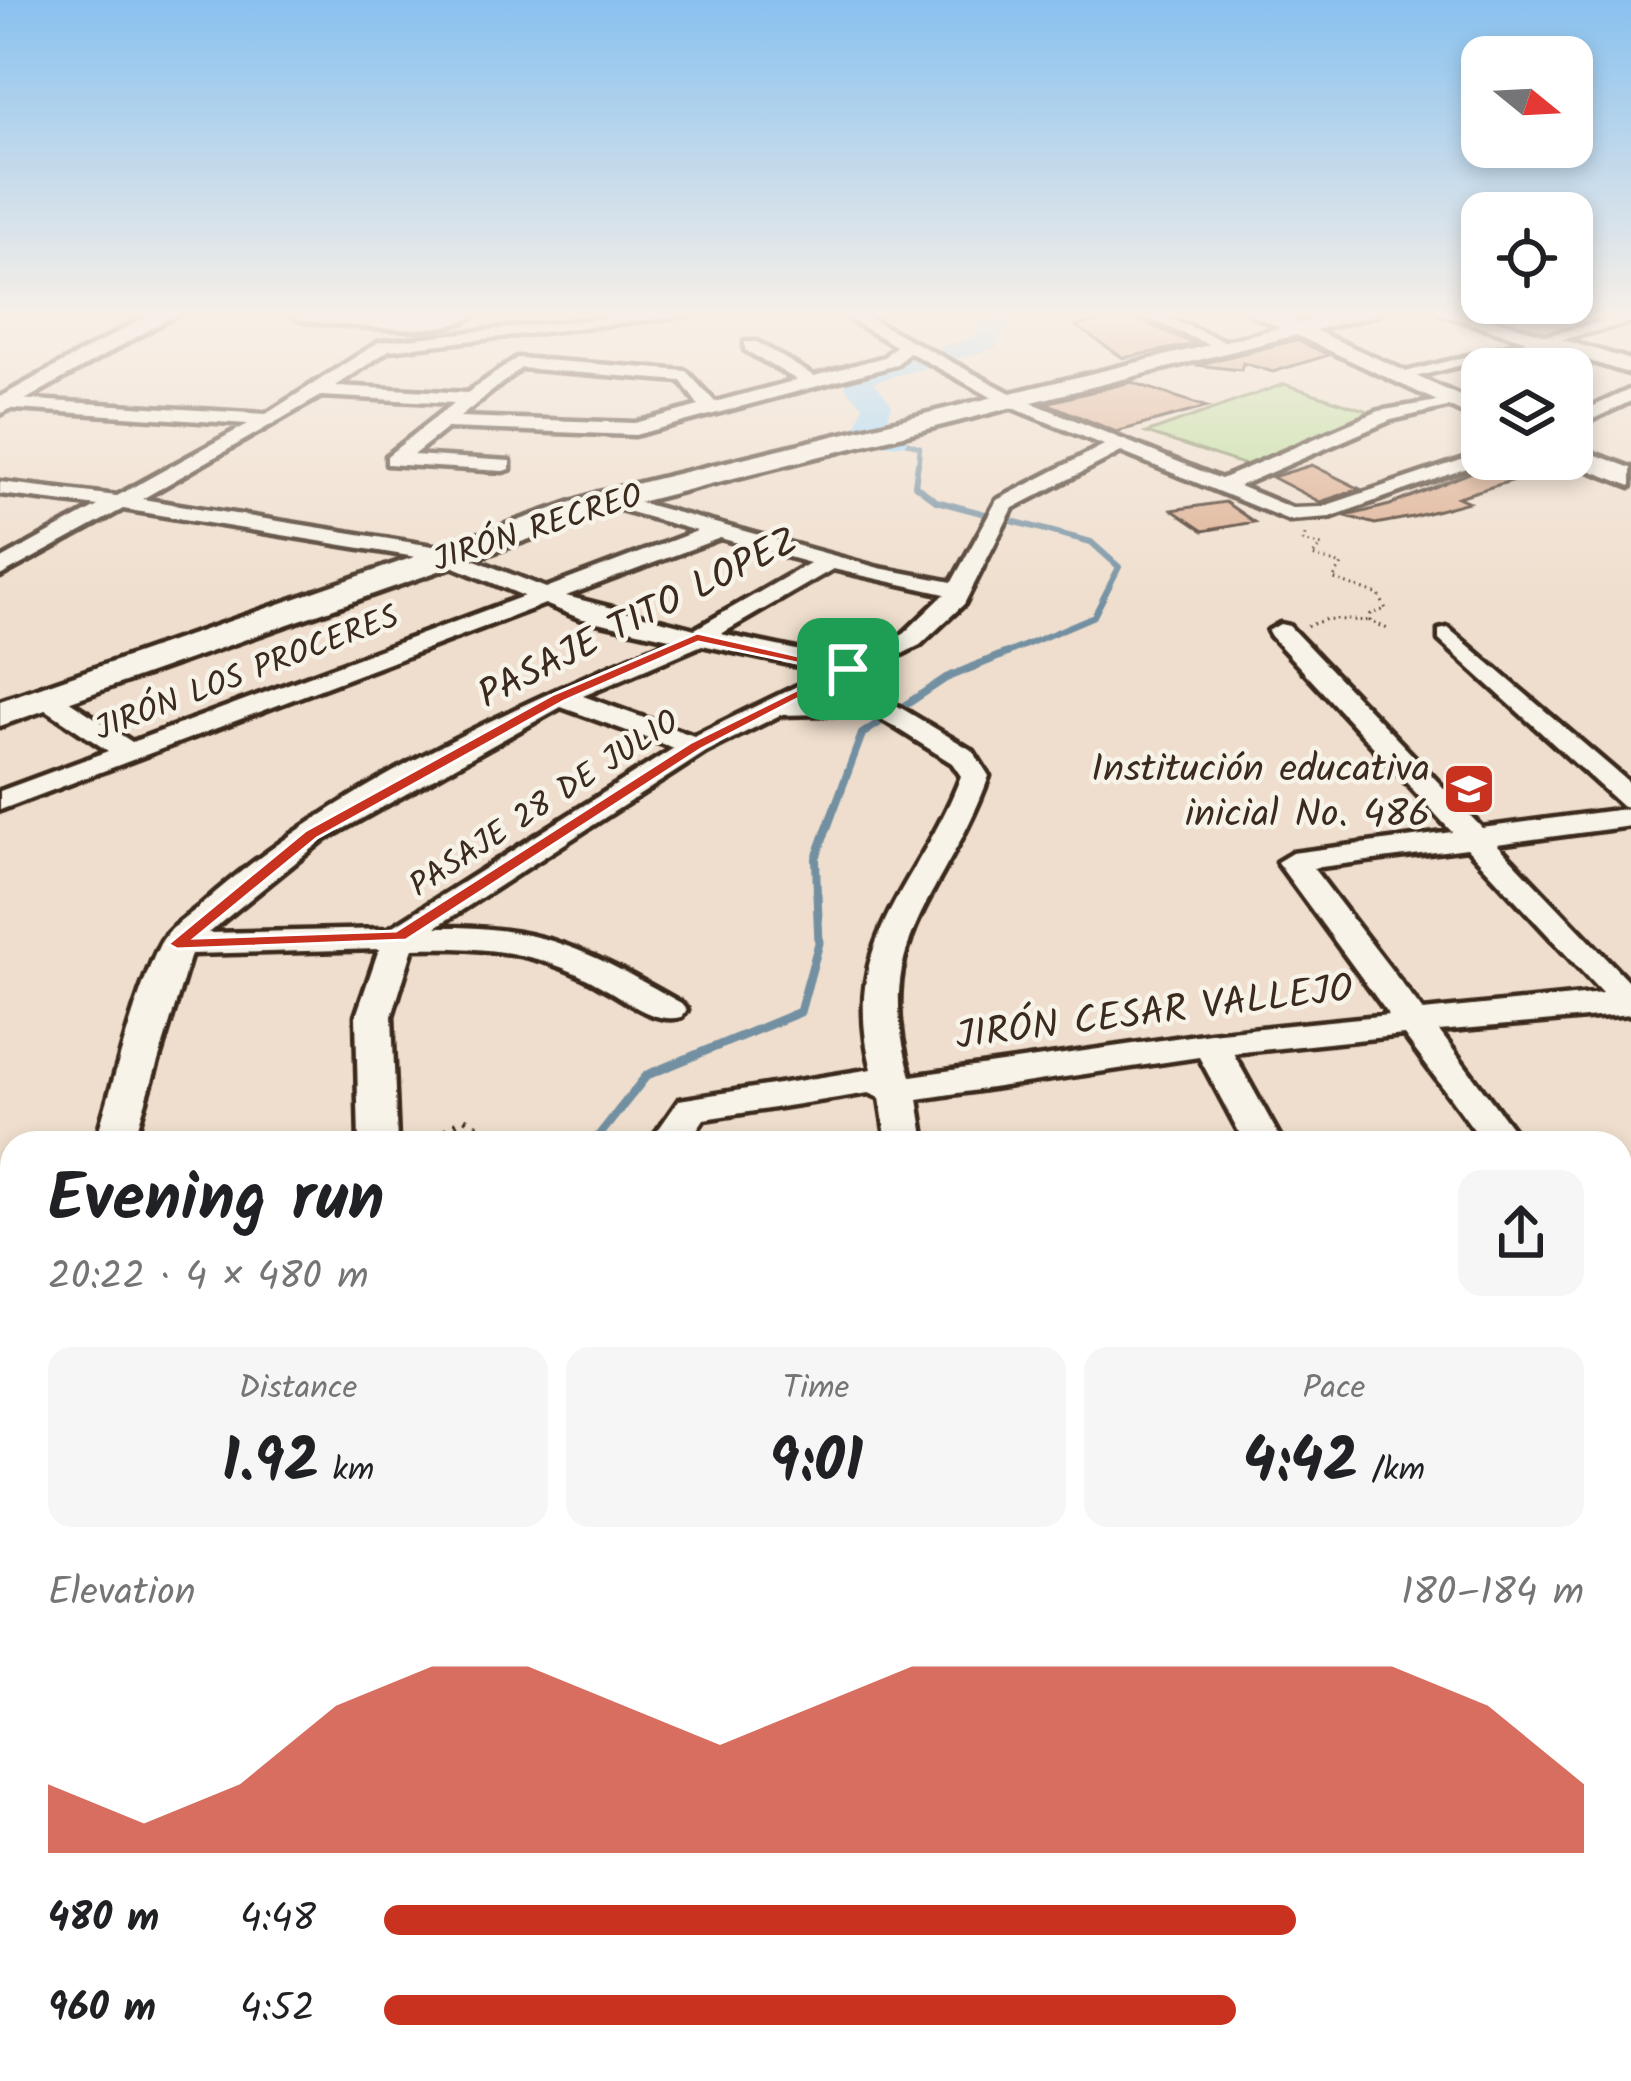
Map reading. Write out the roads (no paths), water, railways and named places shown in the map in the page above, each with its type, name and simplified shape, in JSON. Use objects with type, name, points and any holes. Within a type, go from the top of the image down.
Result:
[{"type":"main road","name":"JIRÓN RECREO","points":[[0,714],[609,500],[968,411]]},
{"type":"street","points":[[110,411],[268,420]]},
{"type":"street","points":[[0,569],[281,411]]},
{"type":"street","points":[[456,411],[394,460],[503,465]]},
{"type":"street","points":[[518,424],[534,411]]},
{"type":"street","points":[[443,422],[633,429],[706,411]]},
{"type":"street","points":[[1036,411],[1294,519],[1461,466]]},
{"type":"street","points":[[1218,488],[1388,414],[1406,411]]},
{"type":"street","name":"PASAJE 28 DE JULIO","points":[[378,1131],[374,1016],[400,936],[696,746],[911,640],[946,611],[996,516],[1116,447]]},
{"type":"street","points":[[1593,463],[1631,478]]},
{"type":"street","points":[[0,488],[445,555],[587,613],[848,669]]},
{"type":"street","points":[[609,500],[830,562],[959,590]]},
{"type":"street","name":"JIRÓN LOS PROCERES","points":[[0,800],[718,531]]},
{"type":"street","name":"PASAJE TITO LOPEZ","points":[[177,944],[311,835],[559,698],[697,638],[830,562]]},
{"type":"street","points":[[1280,631],[1468,836],[1630,1002]]},
{"type":"street","points":[[1448,635],[1631,799]]},
{"type":"street","points":[[46,697],[127,751]]},
{"type":"street","points":[[559,698],[696,746]]},
{"type":"street","points":[[755,713],[833,703],[877,705],[918,734],[963,757],[975,776],[878,982],[878,1040],[904,1107],[905,1131]]},
{"type":"street","points":[[1495,1131],[1292,862],[1631,817]]},
{"type":"street","points":[[118,1131],[177,944],[488,936],[572,955],[669,1010]]},
{"type":"street","name":"JIRÓN CESAR VALLEJO","points":[[676,1131],[692,1109],[873,1081],[895,1090],[1210,1044],[1630,1002]]},
{"type":"street","points":[[1210,1044],[1257,1131]]},
{"type":"waterway","points":[[876,411],[871,426],[894,438]]},
{"type":"waterway","points":[[894,438],[920,447],[918,466]]},
{"type":"waterway","points":[[918,463],[915,485],[936,501],[1091,542],[1119,567],[1094,616],[1000,656]]},
{"type":"waterway","points":[[817,897],[816,858],[862,734],[946,678],[1007,653]]},
{"type":"waterway","points":[[603,1131],[647,1075],[800,1012],[819,943],[817,894]]},
{"type":"place","name":"Institución educativa inicial No. 486","points":[[1469,789]]}]
